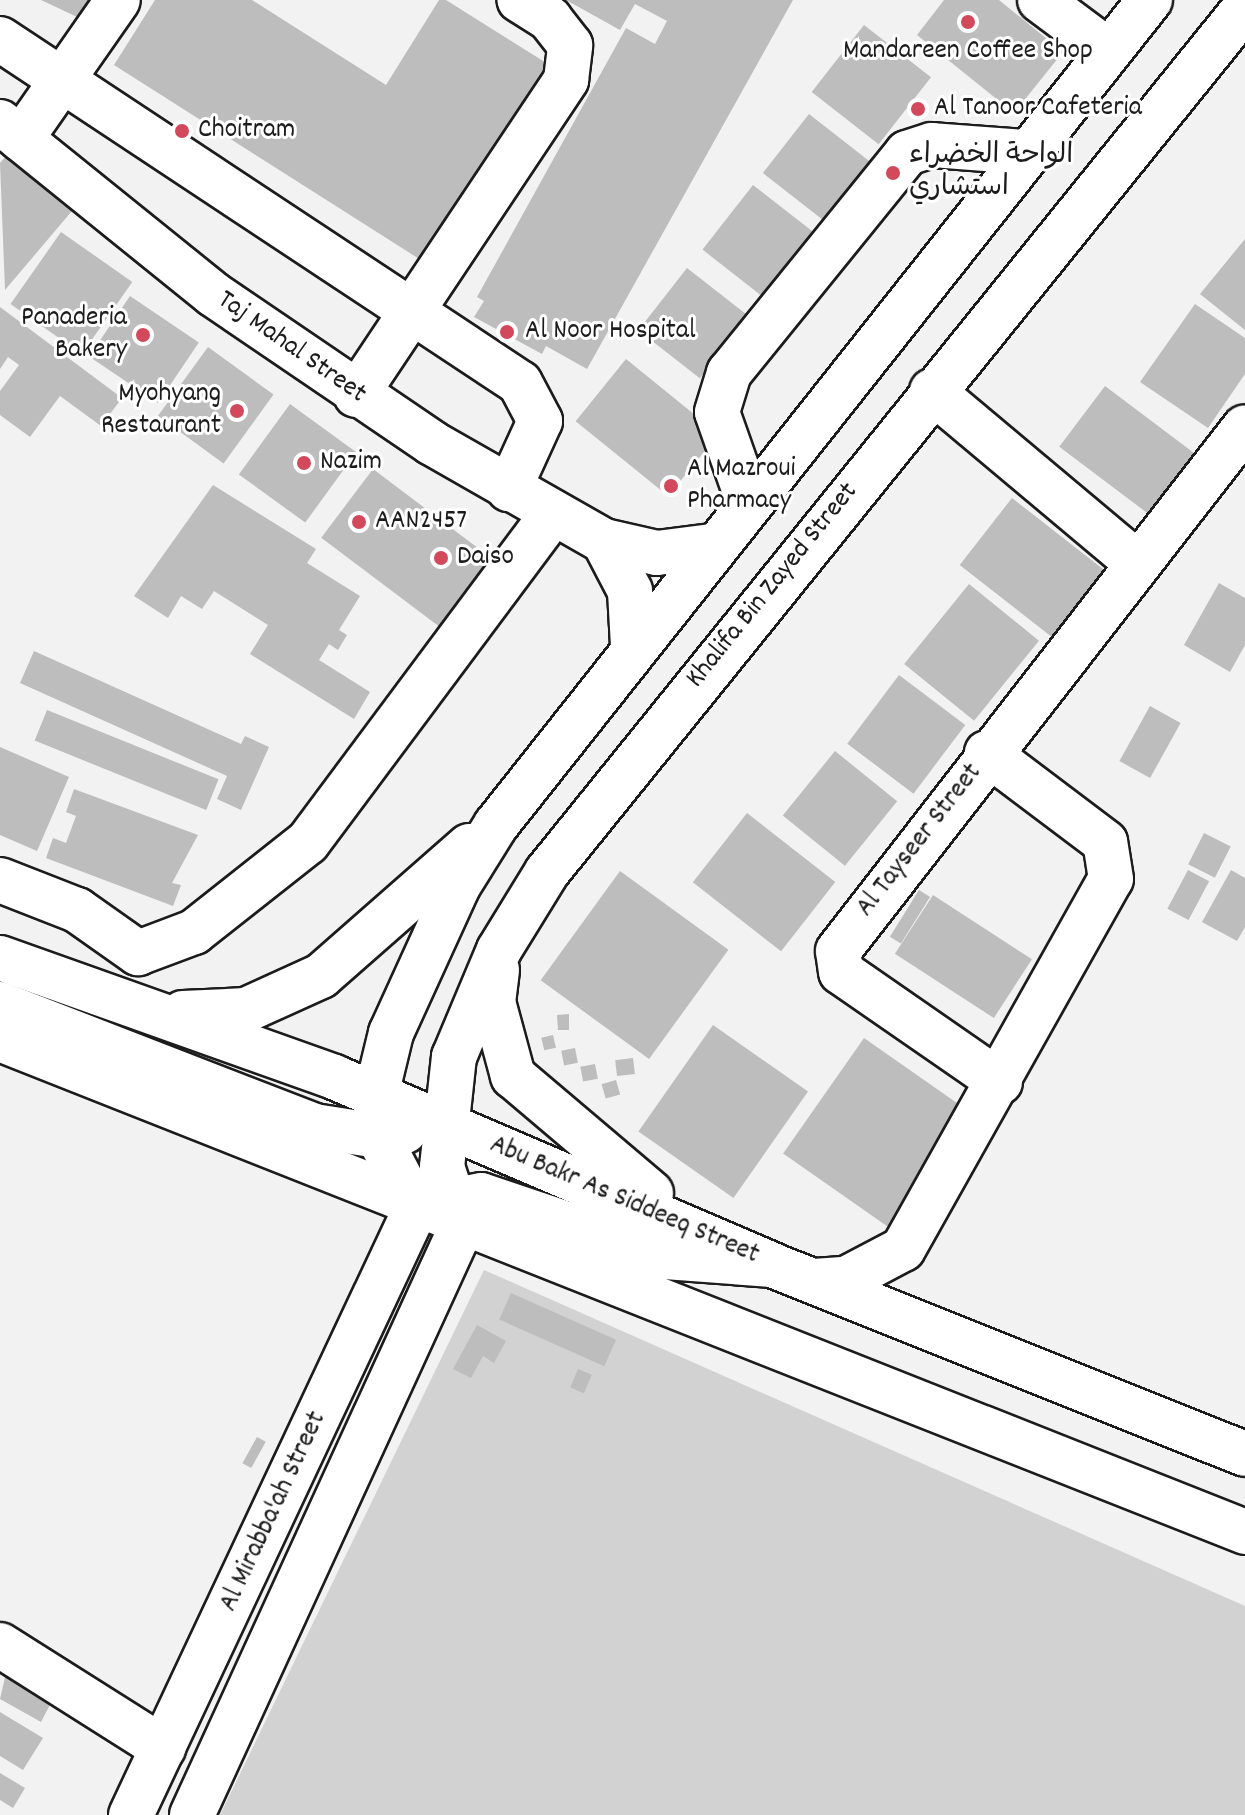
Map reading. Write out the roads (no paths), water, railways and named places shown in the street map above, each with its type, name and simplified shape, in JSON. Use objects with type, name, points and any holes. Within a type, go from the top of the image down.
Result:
[{"type":"main road","points":[[10,131],[63,83],[118,0]]},
{"type":"main road","points":[[356,395],[566,80],[570,45],[550,19],[520,0]]},
{"type":"main road","points":[[1040,0],[1107,50]]},
{"type":"main road","points":[[377,1116],[428,946],[496,825],[712,546],[1150,0]]},
{"type":"main road","name":"Khalifa Bin Zayed Street","points":[[441,1211],[444,1124],[454,1057],[499,950],[547,872],[932,391],[1245,8]]},
{"type":"main road","points":[[0,39],[532,396],[540,421],[509,489]]},
{"type":"main road","name":"Taj Mahal Street","points":[[10,131],[213,294],[356,395],[509,489],[604,541],[657,553],[712,546]]},
{"type":"main road","points":[[749,503],[717,412],[729,373],[907,153],[932,145],[1026,152]]},
{"type":"main road","points":[[932,391],[1137,563]]},
{"type":"main road","name":"Al Tayseer Street","points":[[1000,1082],[837,962],[843,940],[1245,427]]},
{"type":"main road","points":[[0,880],[77,910],[138,953],[194,932],[308,842],[553,513]]},
{"type":"main road","points":[[604,541],[630,591],[633,647]]},
{"type":"main road","points":[[814,1281],[877,1268],[903,1249],[1087,929],[1113,867],[1105,842],[987,753]]},
{"type":"main road","points":[[161,1012],[246,1010],[288,995],[355,949],[496,825]]},
{"type":"main road","points":[[499,950],[493,1002],[513,1076],[574,1135],[715,1238]]},
{"type":"main road","name":"Abu Bakr As Siddeeq Street","points":[[0,958],[161,1012],[377,1116],[444,1124],[772,1265],[1245,1454]]},
{"type":"main road","points":[[0,1004],[314,1126],[377,1116]]},
{"type":"main road","points":[[0,1039],[441,1211],[1245,1532]]},
{"type":"main road","points":[[377,1116],[441,1211]]},
{"type":"main road","points":[[441,1211],[509,1201],[690,1262],[772,1265]]},
{"type":"main road","name":"Al Mirabba'ah Street","points":[[131,1815],[441,1211]]},
{"type":"main road","name":"Al Mirabba'ah Street","points":[[192,1815],[441,1211]]},
{"type":"main road","points":[[903,1249],[902,1277],[924,1327]]},
{"type":"main road","points":[[0,1645],[163,1748]]},
{"type":"place","name":"Mandareen Coffee Shop","points":[[968,22]]},
{"type":"place","name":"Al Tanoor Cafeteria","points":[[918,109]]},
{"type":"place","name":"Choitram","points":[[182,131]]},
{"type":"place","name":"الواحة الخضراء استشاري","points":[[893,173]]},
{"type":"place","name":"Al Noor Hospital","points":[[507,332]]},
{"type":"place","name":"Panaderia Bakery","points":[[143,335]]},
{"type":"place","name":"Myohyang Restaurant","points":[[237,411]]},
{"type":"place","name":"Nazim","points":[[304,463]]},
{"type":"place","name":"Al Mazroui Pharmacy","points":[[671,486]]},
{"type":"place","name":"AAN2457","points":[[359,522]]},
{"type":"place","name":"Daiso","points":[[441,558]]}]
